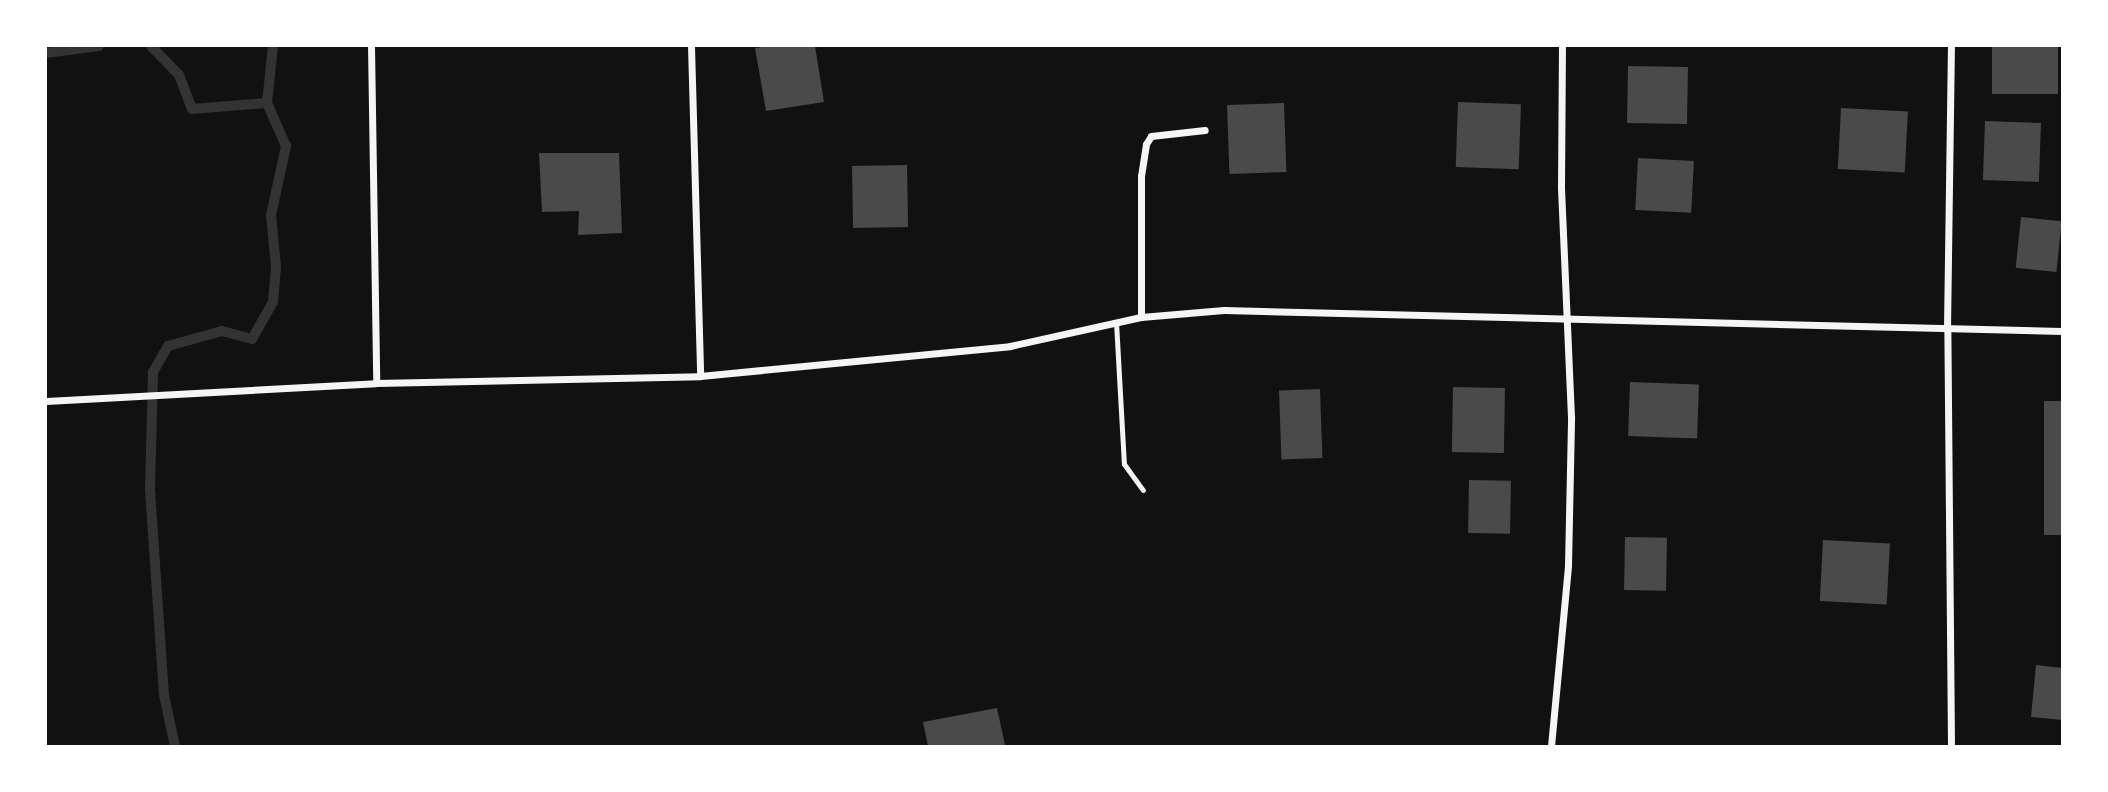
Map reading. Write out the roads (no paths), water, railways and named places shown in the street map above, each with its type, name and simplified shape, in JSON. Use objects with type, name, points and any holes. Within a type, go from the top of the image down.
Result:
[{"type":"street","points":[[371,46],[376,383]]},
{"type":"street","points":[[691,46],[700,376]]},
{"type":"street","points":[[1550,747],[1568,565],[1562,46]]},
{"type":"street","points":[[1951,46],[1947,329],[1951,747]]},
{"type":"street","points":[[1141,317],[1141,176],[1146,144],[1151,136],[1205,130]]},
{"type":"street","points":[[46,401],[185,390],[700,376],[1010,346],[1141,317],[1224,310],[2063,331]]},
{"type":"lane","points":[[1116,322],[1125,464],[1143,491]]},
{"type":"waterway","points":[[46,53],[99,46]]},
{"type":"waterway","points":[[151,46],[179,75],[192,109],[267,103]]},
{"type":"waterway","points":[[175,746],[164,695],[150,488],[153,372],[168,346],[222,331],[252,339],[273,302],[276,267],[271,215],[286,146],[267,103],[273,46]]}]
